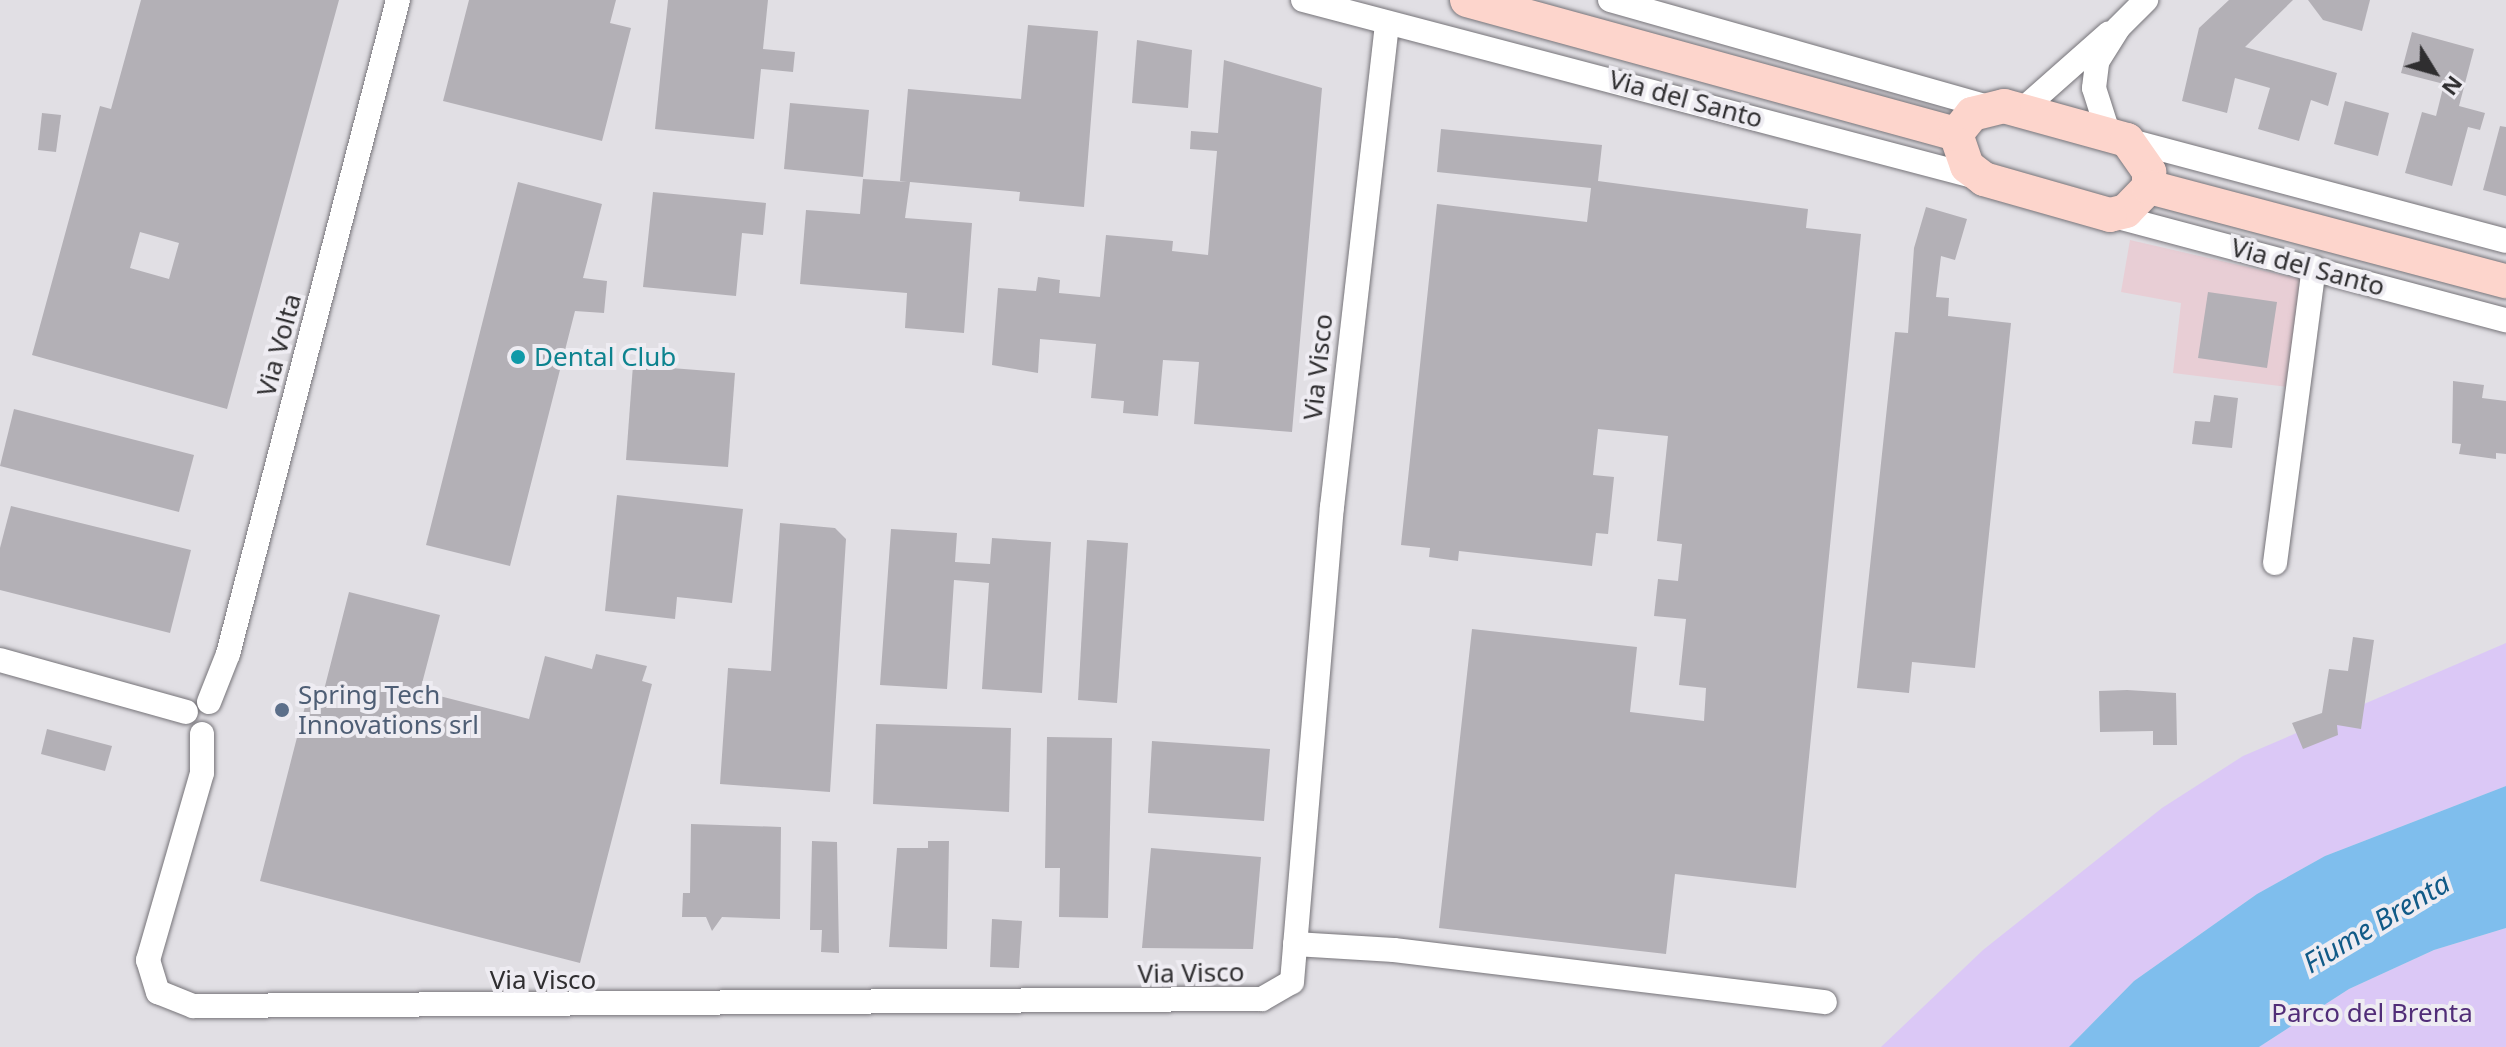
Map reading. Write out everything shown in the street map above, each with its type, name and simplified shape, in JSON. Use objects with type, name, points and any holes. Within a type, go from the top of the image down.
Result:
[{"type":"street","name":"Via Volta","points":[[148,960],[202,773],[202,734],[219,718],[209,702],[228,654],[398,0]]},
{"type":"street","name":"Via del Santo","points":[[1303,0],[1387,24],[1395,21],[2506,320]]},
{"type":"street","points":[[1467,0],[1956,134]]},
{"type":"street","points":[[1610,0],[1989,107],[2022,110],[2506,241]]},
{"type":"street","points":[[2022,110],[2146,0]]},
{"type":"street","name":"Via Visco","points":[[148,960],[158,992],[193,1006],[233,1009],[1044,1004],[1262,999],[1292,982],[1332,507],[1387,24]]},
{"type":"street","points":[[2110,215],[2126,211],[2149,187],[2149,172],[2118,136],[2094,88],[2102,51],[2118,28]]},
{"type":"street","points":[[1808,94],[1818,57]]},
{"type":"street","points":[[1984,179],[1967,166],[1956,134],[1964,120],[1989,107]]},
{"type":"street","points":[[2149,187],[2506,281]]},
{"type":"street","points":[[2275,563],[2314,268]]},
{"type":"street","points":[[0,660],[186,712]]},
{"type":"street","points":[[186,712],[195,702],[209,702]]},
{"type":"street","points":[[186,712],[189,727],[202,734]]},
{"type":"street","points":[[1295,944],[1394,950],[1825,1002]]},
{"type":"shaded area","points":[[2130,240],[2304,280],[2289,387],[2173,373],[2181,303],[2121,292]]},
{"type":"green space","points":[[2506,643],[2506,786],[2325,856],[2257,894],[2134,981],[2069,1047],[1881,1047],[1983,950],[2162,808],[2243,756]]},
{"type":"green space","name":"Parco del Brenta","points":[[2506,928],[2506,1047],[2259,1047],[2349,989],[2434,950]]},
{"type":"water","name":"Fiume Brenta","points":[[2506,786],[2506,928],[2434,950],[2349,989],[2259,1047],[2069,1047],[2134,981],[2257,894],[2325,856]]},
{"type":"building","points":[[141,0],[339,0],[227,409],[32,355],[100,106],[111,109]],"holes":[[[140,232],[179,243],[169,279],[130,268]]]},
{"type":"building","points":[[469,0],[616,0],[610,23],[631,28],[602,141],[443,101]]},
{"type":"building","points":[[668,0],[768,0],[763,49],[795,52],[793,72],[761,69],[754,139],[655,129]]},
{"type":"building","points":[[2229,0],[2293,0],[2245,47],[2337,73],[2328,106],[2311,100],[2299,141],[2258,129],[2270,88],[2235,78],[2227,113],[2182,101],[2199,28]]},
{"type":"building","points":[[2308,0],[2370,0],[2362,31],[2323,20]]},
{"type":"building","points":[[1028,25],[1098,31],[1084,207],[1019,201],[1020,192],[910,182],[905,218],[972,223],[964,333],[905,328],[907,293],[800,284],[806,210],[860,214],[863,179],[907,182],[900,181],[908,89],[1021,99]]},
{"type":"building","points":[[2412,32],[2474,49],[2459,106],[2485,113],[2480,130],[2468,127],[2452,186],[2405,173],[2422,112],[2436,116],[2444,84],[2401,73]]},
{"type":"building","points":[[1137,40],[1192,50],[1188,108],[1132,103]]},
{"type":"building","points":[[1224,60],[1322,88],[1292,432],[1194,424],[1199,362],[1163,360],[1158,416],[1123,413],[1124,401],[1091,398],[1096,344],[1040,339],[1038,373],[992,365],[998,288],[1036,291],[1038,277],[1060,280],[1059,293],[1100,297],[1106,235],[1173,241],[1172,251],[1208,255],[1217,151],[1190,149],[1191,131],[1218,133]]},
{"type":"building","points":[[2345,101],[2389,113],[2378,156],[2334,144]]},
{"type":"building","points":[[790,103],[869,110],[863,177],[784,169]]},
{"type":"building","points":[[42,113],[61,115],[56,152],[38,150]]},
{"type":"building","points":[[2500,126],[2506,127],[2506,196],[2483,190]]},
{"type":"building","points":[[1441,129],[1602,145],[1598,181],[1808,209],[1806,228],[1861,234],[1796,888],[1675,874],[1666,954],[1439,928],[1472,629],[1637,647],[1630,712],[1704,721],[1706,688],[1679,685],[1686,619],[1654,616],[1658,579],[1678,581],[1682,544],[1657,541],[1668,436],[1598,429],[1593,475],[1614,477],[1608,534],[1596,533],[1592,566],[1459,551],[1458,561],[1429,557],[1430,548],[1401,545],[1437,204],[1587,222],[1591,188],[1437,172]]},
{"type":"building","name":"Dental Club","points":[[518,182],[602,204],[583,278],[607,281],[604,313],[575,311],[510,566],[426,545]]},
{"type":"building","points":[[653,192],[766,203],[763,235],[742,233],[736,296],[643,287]]},
{"type":"building","points":[[1926,207],[1967,219],[1955,260],[1941,256],[1936,297],[1949,298],[1948,316],[2011,323],[1975,668],[1912,662],[1909,693],[1857,688],[1895,332],[1908,333],[1914,248]]},
{"type":"building","points":[[2208,292],[2277,302],[2267,368],[2198,358]]},
{"type":"building","points":[[633,365],[735,373],[728,467],[626,460]]},
{"type":"building","points":[[2453,381],[2484,385],[2482,398],[2506,401],[2506,454],[2496,453],[2496,459],[2459,454],[2461,444],[2452,443]]},
{"type":"building","points":[[2214,395],[2238,398],[2232,448],[2192,444],[2195,421],[2210,422]]},
{"type":"building","points":[[14,409],[194,455],[179,512],[0,466]]},
{"type":"building","points":[[617,495],[743,509],[732,603],[677,597],[675,619],[605,611]]},
{"type":"building","points":[[11,506],[191,550],[170,633],[0,590],[0,548]]},
{"type":"building","points":[[780,523],[835,528],[846,539],[830,792],[720,784],[728,668],[771,671]]},
{"type":"building","points":[[891,529],[957,533],[955,562],[990,564],[992,538],[1051,542],[1042,693],[982,689],[989,583],[954,580],[947,689],[880,685]]},
{"type":"building","points":[[1087,540],[1128,543],[1117,703],[1078,700]]},
{"type":"building","points":[[349,592],[440,615],[420,691],[529,719],[545,656],[592,669],[596,654],[647,666],[642,681],[652,684],[580,963],[260,881],[310,687],[324,690]]},
{"type":"building","points":[[2353,637],[2374,640],[2361,729],[2337,725],[2338,735],[2303,749],[2292,723],[2322,713],[2329,669],[2348,671]]},
{"type":"building","points":[[2099,691],[2176,693],[2177,745],[2153,745],[2153,731],[2100,732]]},
{"type":"building","points":[[876,724],[1011,728],[1009,812],[873,804]]},
{"type":"building","points":[[47,729],[112,746],[105,771],[41,754]]},
{"type":"building","points":[[1047,737],[1112,738],[1108,918],[1059,917],[1060,868],[1045,868]]},
{"type":"building","points":[[1152,741],[1270,749],[1264,821],[1148,813]]},
{"type":"building","points":[[691,824],[781,827],[780,919],[722,917],[712,931],[706,917],[682,917],[683,893],[690,893]]},
{"type":"building","points":[[812,841],[837,842],[839,953],[821,952],[822,930],[810,930]]},
{"type":"building","points":[[928,841],[949,841],[947,949],[889,947],[897,848],[928,848]]},
{"type":"building","points":[[1151,848],[1261,857],[1253,949],[1142,948]]},
{"type":"building","points":[[992,919],[1022,921],[1019,968],[990,967]]},
{"type":"place","name":"Dental Club","points":[[518,357]]},
{"type":"place","name":"Spring Tech Innovations srl","points":[[282,710]]}]
